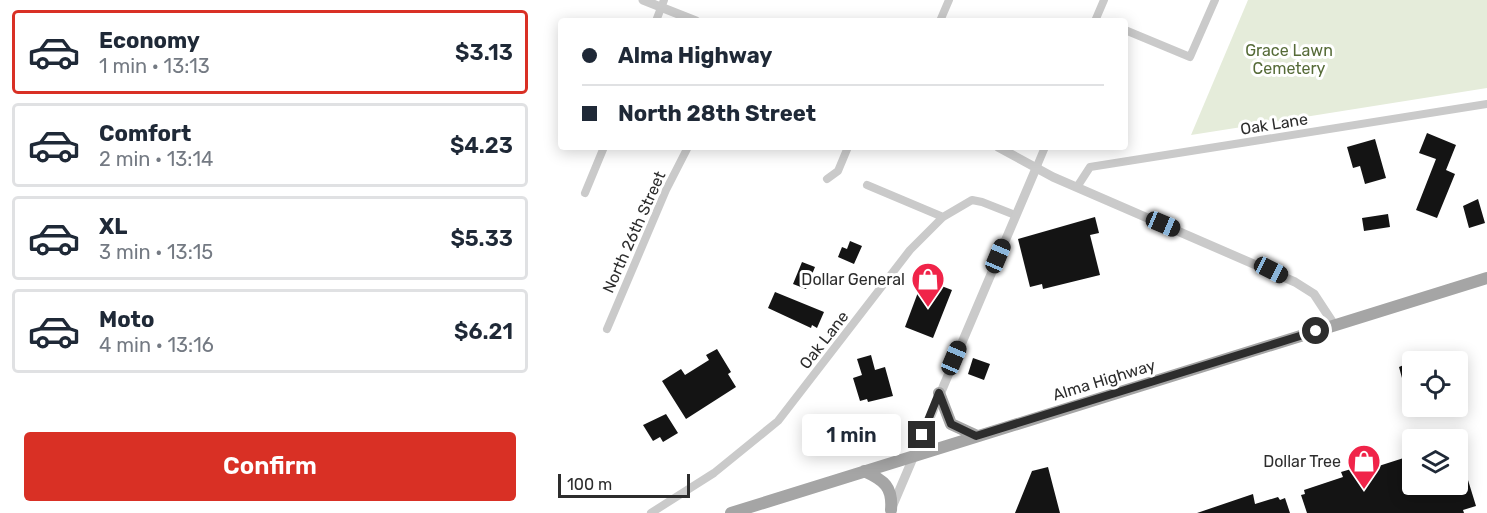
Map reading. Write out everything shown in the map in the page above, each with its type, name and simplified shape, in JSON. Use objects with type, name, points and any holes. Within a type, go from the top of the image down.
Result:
[{"type":"main road","name":"Alma Highway","points":[[731,513],[1487,278]]},
{"type":"main road","points":[[939,393],[951,424],[976,436]]},
{"type":"main road","points":[[864,471],[882,479],[889,488],[890,511]]},
{"type":"street","points":[[643,0],[663,4],[690,18]]},
{"type":"street","points":[[941,18],[949,0]]},
{"type":"street","points":[[1100,18],[1104,0]]},
{"type":"street","points":[[1128,31],[1190,57],[1215,0]]},
{"type":"street","points":[[657,18],[663,4]]},
{"type":"street","name":"Oak Lane","points":[[1077,188],[1090,166],[1487,104]]},
{"type":"street","points":[[585,193],[603,150]]},
{"type":"street","name":"North 26th Street","points":[[607,329],[666,190],[686,150]]},
{"type":"street","points":[[827,179],[838,171],[847,150]]},
{"type":"street","points":[[1004,150],[1077,188],[1295,282],[1314,294],[1335,326]]},
{"type":"street","points":[[890,511],[1044,150]]},
{"type":"street","points":[[867,184],[943,217]]},
{"type":"street","name":"Oak Lane","points":[[651,513],[714,473],[778,421],[910,250],[943,217],[972,200],[1015,215]]},
{"type":"green space","name":"Grace Lawn Cemetery","points":[[1248,0],[1487,0],[1487,88],[1191,135]]},
{"type":"building","points":[[1427,133],[1456,145],[1446,170],[1455,174],[1437,218],[1416,210],[1436,159],[1419,153]]},
{"type":"building","points":[[1375,139],[1386,178],[1365,184],[1360,166],[1353,168],[1347,147]]},
{"type":"building","points":[[1478,199],[1485,223],[1469,228],[1463,206]]},
{"type":"building","points":[[1388,214],[1390,227],[1364,231],[1362,218]]},
{"type":"building","points":[[1095,217],[1099,233],[1090,235],[1100,275],[1043,289],[1042,284],[1030,287],[1018,239]]},
{"type":"building","points":[[850,241],[862,246],[854,264],[838,257],[842,247],[847,249]]},
{"type":"building","points":[[802,262],[815,267],[806,289],[793,284]]},
{"type":"building","name":"Dollar General","points":[[923,279],[952,290],[933,338],[905,327]]},
{"type":"building","points":[[775,292],[824,312],[817,328],[812,325],[811,328],[768,308]]},
{"type":"building","points":[[717,349],[731,372],[728,374],[736,387],[686,419],[662,381],[681,369],[685,375],[709,360],[706,355]]},
{"type":"building","points":[[871,355],[875,370],[885,367],[893,396],[868,402],[867,399],[860,401],[853,378],[862,375],[857,359]]},
{"type":"building","points":[[973,358],[990,364],[984,380],[968,374]]},
{"type":"building","points":[[666,414],[678,433],[663,442],[660,437],[653,441],[643,425]]},
{"type":"building","points":[[1402,459],[1402,495],[1468,495],[1468,480],[1476,506],[1463,510],[1464,513],[1307,513],[1301,495],[1305,494],[1304,490],[1343,477],[1341,472],[1358,467],[1360,472]]},
{"type":"building","points":[[1048,467],[1060,513],[1015,513],[1032,471]]},
{"type":"building","points":[[1253,494],[1255,504],[1278,497],[1280,500],[1285,498],[1290,513],[1197,513]]},
{"type":"place","name":"Dollar General","points":[[928,308]]},
{"type":"place","name":"Dollar Tree","points":[[1364,490]]},
{"type":"route","points":[[922,435],[939,393],[946,417],[951,424],[976,436],[1316,331]]}]
